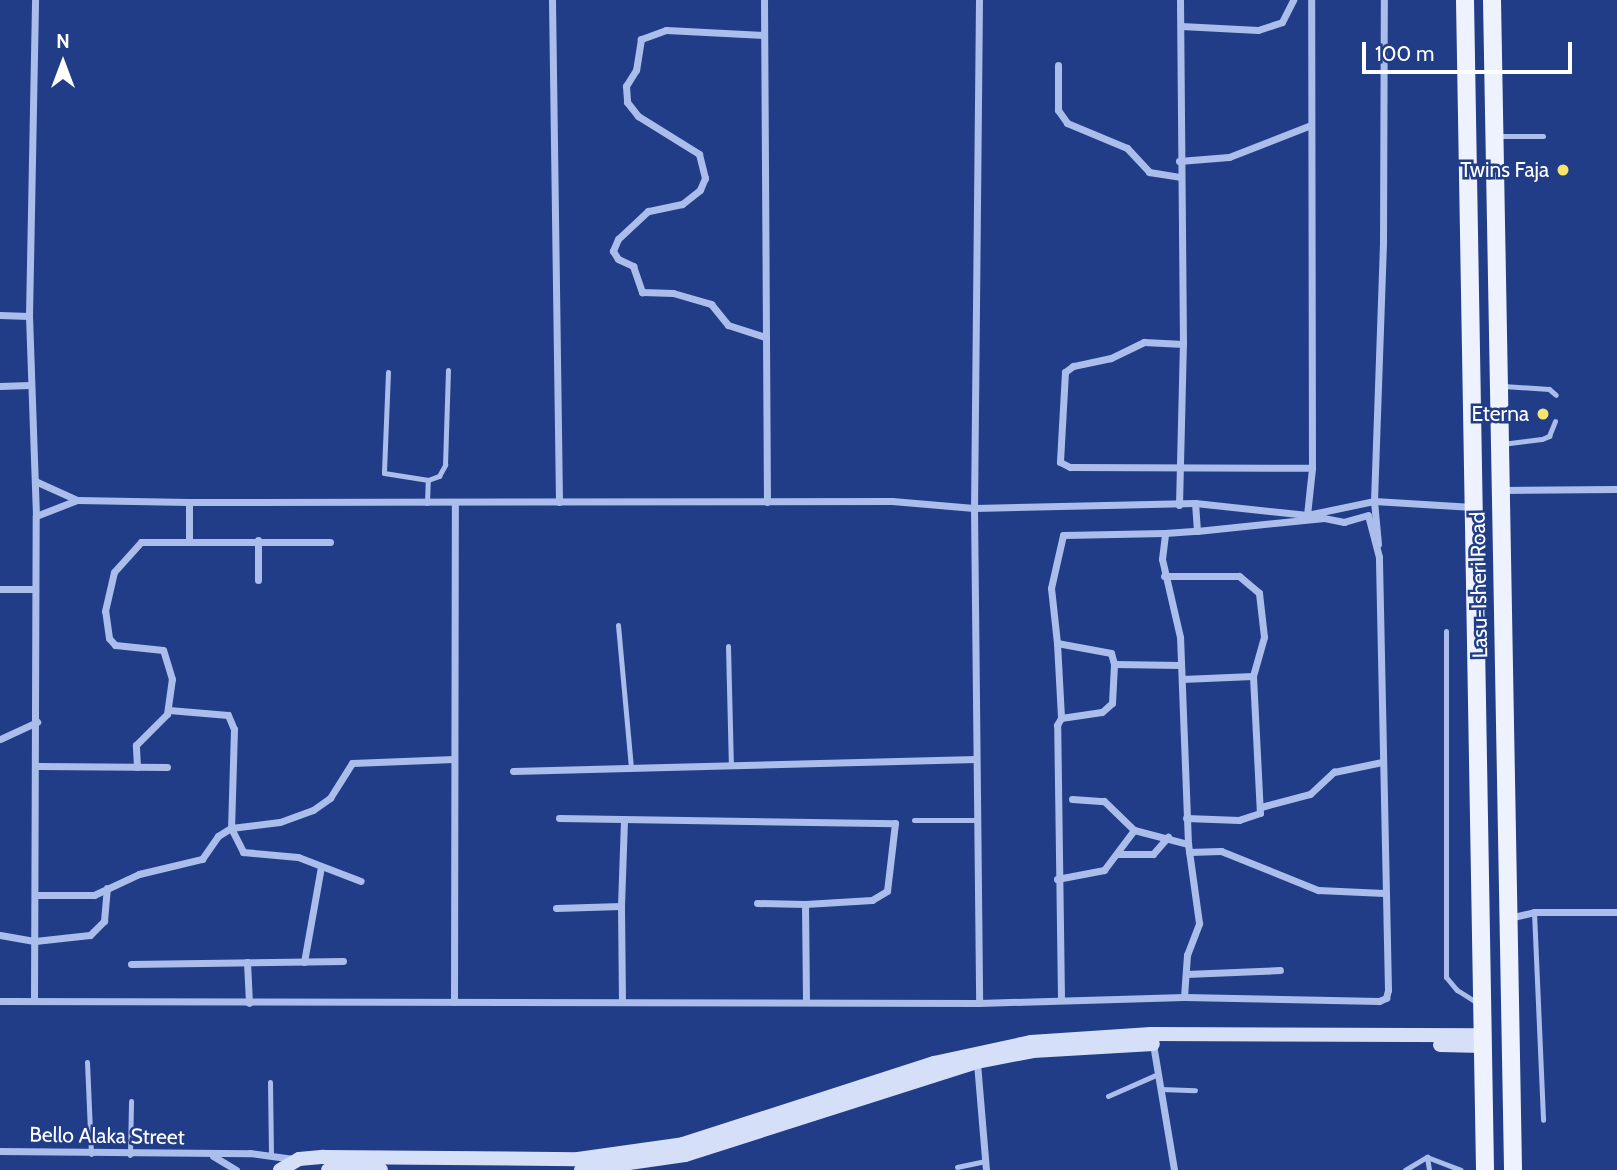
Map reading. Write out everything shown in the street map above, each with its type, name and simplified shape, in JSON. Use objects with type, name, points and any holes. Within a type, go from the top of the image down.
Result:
[{"type":"main road","name":"Lasu-Isheri Road","points":[[1465,0],[1485,1170]]},
{"type":"main road","name":"Lasu-Isheri Road","points":[[1492,0],[1513,1170]]},
{"type":"main road","points":[[1468,187],[1495,187]]},
{"type":"street","points":[[34,1001],[38,766],[34,589],[36,516],[29,316],[35,0]]},
{"type":"street","points":[[552,0],[559,502]]},
{"type":"street","points":[[764,0],[767,502]]},
{"type":"street","points":[[979,0],[974,509],[979,1003]]},
{"type":"street","points":[[1179,505],[1183,344],[1179,161],[1180,0]]},
{"type":"street","points":[[1181,26],[1258,30],[1282,22],[1293,0]]},
{"type":"street","points":[[1307,515],[1312,468],[1311,0]]},
{"type":"street","points":[[0,1001],[249,1003],[806,1000],[979,1003],[1061,998],[1379,1001],[1386,998],[1378,554],[1374,501],[1383,241],[1384,0]]},
{"type":"street","points":[[764,35],[666,30],[641,39],[636,70],[626,86],[627,102],[638,116],[699,154],[705,178],[700,190],[682,204],[648,211],[618,239],[613,251],[618,259],[633,266],[642,292],[673,293],[711,304],[727,325],[766,337]]},
{"type":"street","points":[[1058,65],[1058,110],[1067,123],[1127,148],[1149,172],[1180,177]]},
{"type":"street","points":[[1179,161],[1229,157],[1311,125]]},
{"type":"street","points":[[0,315],[29,316]]},
{"type":"street","points":[[1183,344],[1144,342],[1111,358],[1073,366],[1065,372],[1060,462],[1070,467],[1312,468]]},
{"type":"street","points":[[0,386],[30,385]]},
{"type":"street","points":[[35,481],[77,500]]},
{"type":"street","points":[[1500,490],[1617,489]]},
{"type":"street","points":[[36,516],[77,500],[455,504],[891,501],[974,509],[1195,503],[1307,515],[1374,501],[1474,508]]},
{"type":"street","points":[[189,502],[189,539]]},
{"type":"street","points":[[1195,503],[1197,531]]},
{"type":"street","points":[[454,1002],[455,504]]},
{"type":"street","points":[[1061,998],[1055,733],[1061,718],[1051,588],[1063,535],[1197,531],[1324,518],[1344,522],[1368,515],[1378,554]]},
{"type":"street","points":[[1165,533],[1164,576],[1180,637],[1186,818],[1199,923],[1186,974],[1184,998]]},
{"type":"street","points":[[137,767],[136,745],[169,710],[169,659],[163,650],[115,645],[105,611],[114,572],[141,542],[189,539],[330,542]]},
{"type":"street","points":[[258,540],[258,580]]},
{"type":"street","points":[[1164,576],[1239,576],[1259,593],[1264,637],[1254,676],[1261,807]]},
{"type":"street","points":[[0,589],[34,589]]},
{"type":"street","points":[[1057,643],[1111,653],[1114,664],[1112,704],[1102,712],[1061,718]]},
{"type":"street","points":[[1114,664],[1181,665]]},
{"type":"street","points":[[1182,679],[1254,676]]},
{"type":"street","points":[[169,710],[228,715],[234,729],[232,828],[250,856],[298,857],[361,881]]},
{"type":"street","points":[[0,739],[37,722]]},
{"type":"street","points":[[36,895],[94,895],[139,874],[202,859],[218,836],[232,828],[280,821],[313,810],[330,798],[352,763],[454,759]]},
{"type":"street","points":[[513,771],[976,759]]},
{"type":"street","points":[[1186,818],[1252,819],[1261,807],[1310,794],[1334,772],[1382,762]]},
{"type":"street","points":[[38,766],[167,767]]},
{"type":"street","points":[[1072,799],[1107,803],[1134,830]]},
{"type":"street","points":[[559,818],[895,823],[887,891],[862,902],[757,903]]},
{"type":"street","points":[[622,1001],[624,819]]},
{"type":"street","points":[[1057,879],[1104,870],[1117,854],[1128,832],[1134,830],[1168,838],[1189,848],[1221,851],[1318,890],[1384,893]]},
{"type":"street","points":[[1117,854],[1153,854],[1168,838]]},
{"type":"street","points":[[304,962],[321,867]]},
{"type":"street","points":[[0,935],[35,941],[90,935],[104,921],[107,888]]},
{"type":"street","points":[[805,904],[806,1000]]},
{"type":"street","points":[[556,908],[621,906]]},
{"type":"street","points":[[1508,918],[1534,912],[1617,912]]},
{"type":"street","points":[[131,964],[343,961]]},
{"type":"street","points":[[247,962],[249,1003]]},
{"type":"street","points":[[1186,974],[1280,970]]},
{"type":"street","points":[[280,1170],[299,1159],[578,1159],[683,1144],[934,1063],[1031,1042],[1151,1034],[1483,1041]]},
{"type":"street","points":[[580,1170],[685,1155],[977,1062],[1033,1051],[1153,1044],[1483,1041]]},
{"type":"street","points":[[1153,1044],[1174,1170]]},
{"type":"street","points":[[977,1062],[986,1170]]},
{"type":"street","name":"Bello Alaka Street","points":[[0,1151],[212,1156],[271,1154],[299,1159]]},
{"type":"street","name":"Bello Alaka Street","points":[[212,1156],[236,1170]]},
{"type":"street","points":[[328,1170],[381,1170]]},
{"type":"lane","points":[[1494,136],[1543,136]]},
{"type":"lane","points":[[388,372],[384,472],[428,480],[439,476],[445,465],[448,370]]},
{"type":"lane","points":[[1498,386],[1549,388],[1556,395]]},
{"type":"lane","points":[[1499,444],[1542,439],[1549,436],[1555,421]]},
{"type":"lane","points":[[427,503],[428,480]]},
{"type":"lane","points":[[618,625],[631,767]]},
{"type":"lane","points":[[1446,631],[1446,977],[1457,990],[1482,1006]]},
{"type":"lane","points":[[728,646],[732,765]]},
{"type":"lane","points":[[914,820],[978,820]]},
{"type":"lane","points":[[1534,912],[1543,1120]]},
{"type":"lane","points":[[87,1062],[91,1154]]},
{"type":"lane","points":[[1108,1096],[1158,1074]]},
{"type":"lane","points":[[270,1082],[271,1154]]},
{"type":"lane","points":[[1161,1089],[1195,1090]]},
{"type":"lane","points":[[130,1155],[131,1101]]},
{"type":"lane","points":[[1405,1170],[1406,1165],[1427,1157],[1461,1170]]},
{"type":"lane","points":[[1427,1157],[1429,1170]]},
{"type":"lane","points":[[957,1167],[985,1161]]},
{"type":"place","name":"Twins Faja","points":[[1563,170]]},
{"type":"place","name":"Eterna","points":[[1543,414]]}]
